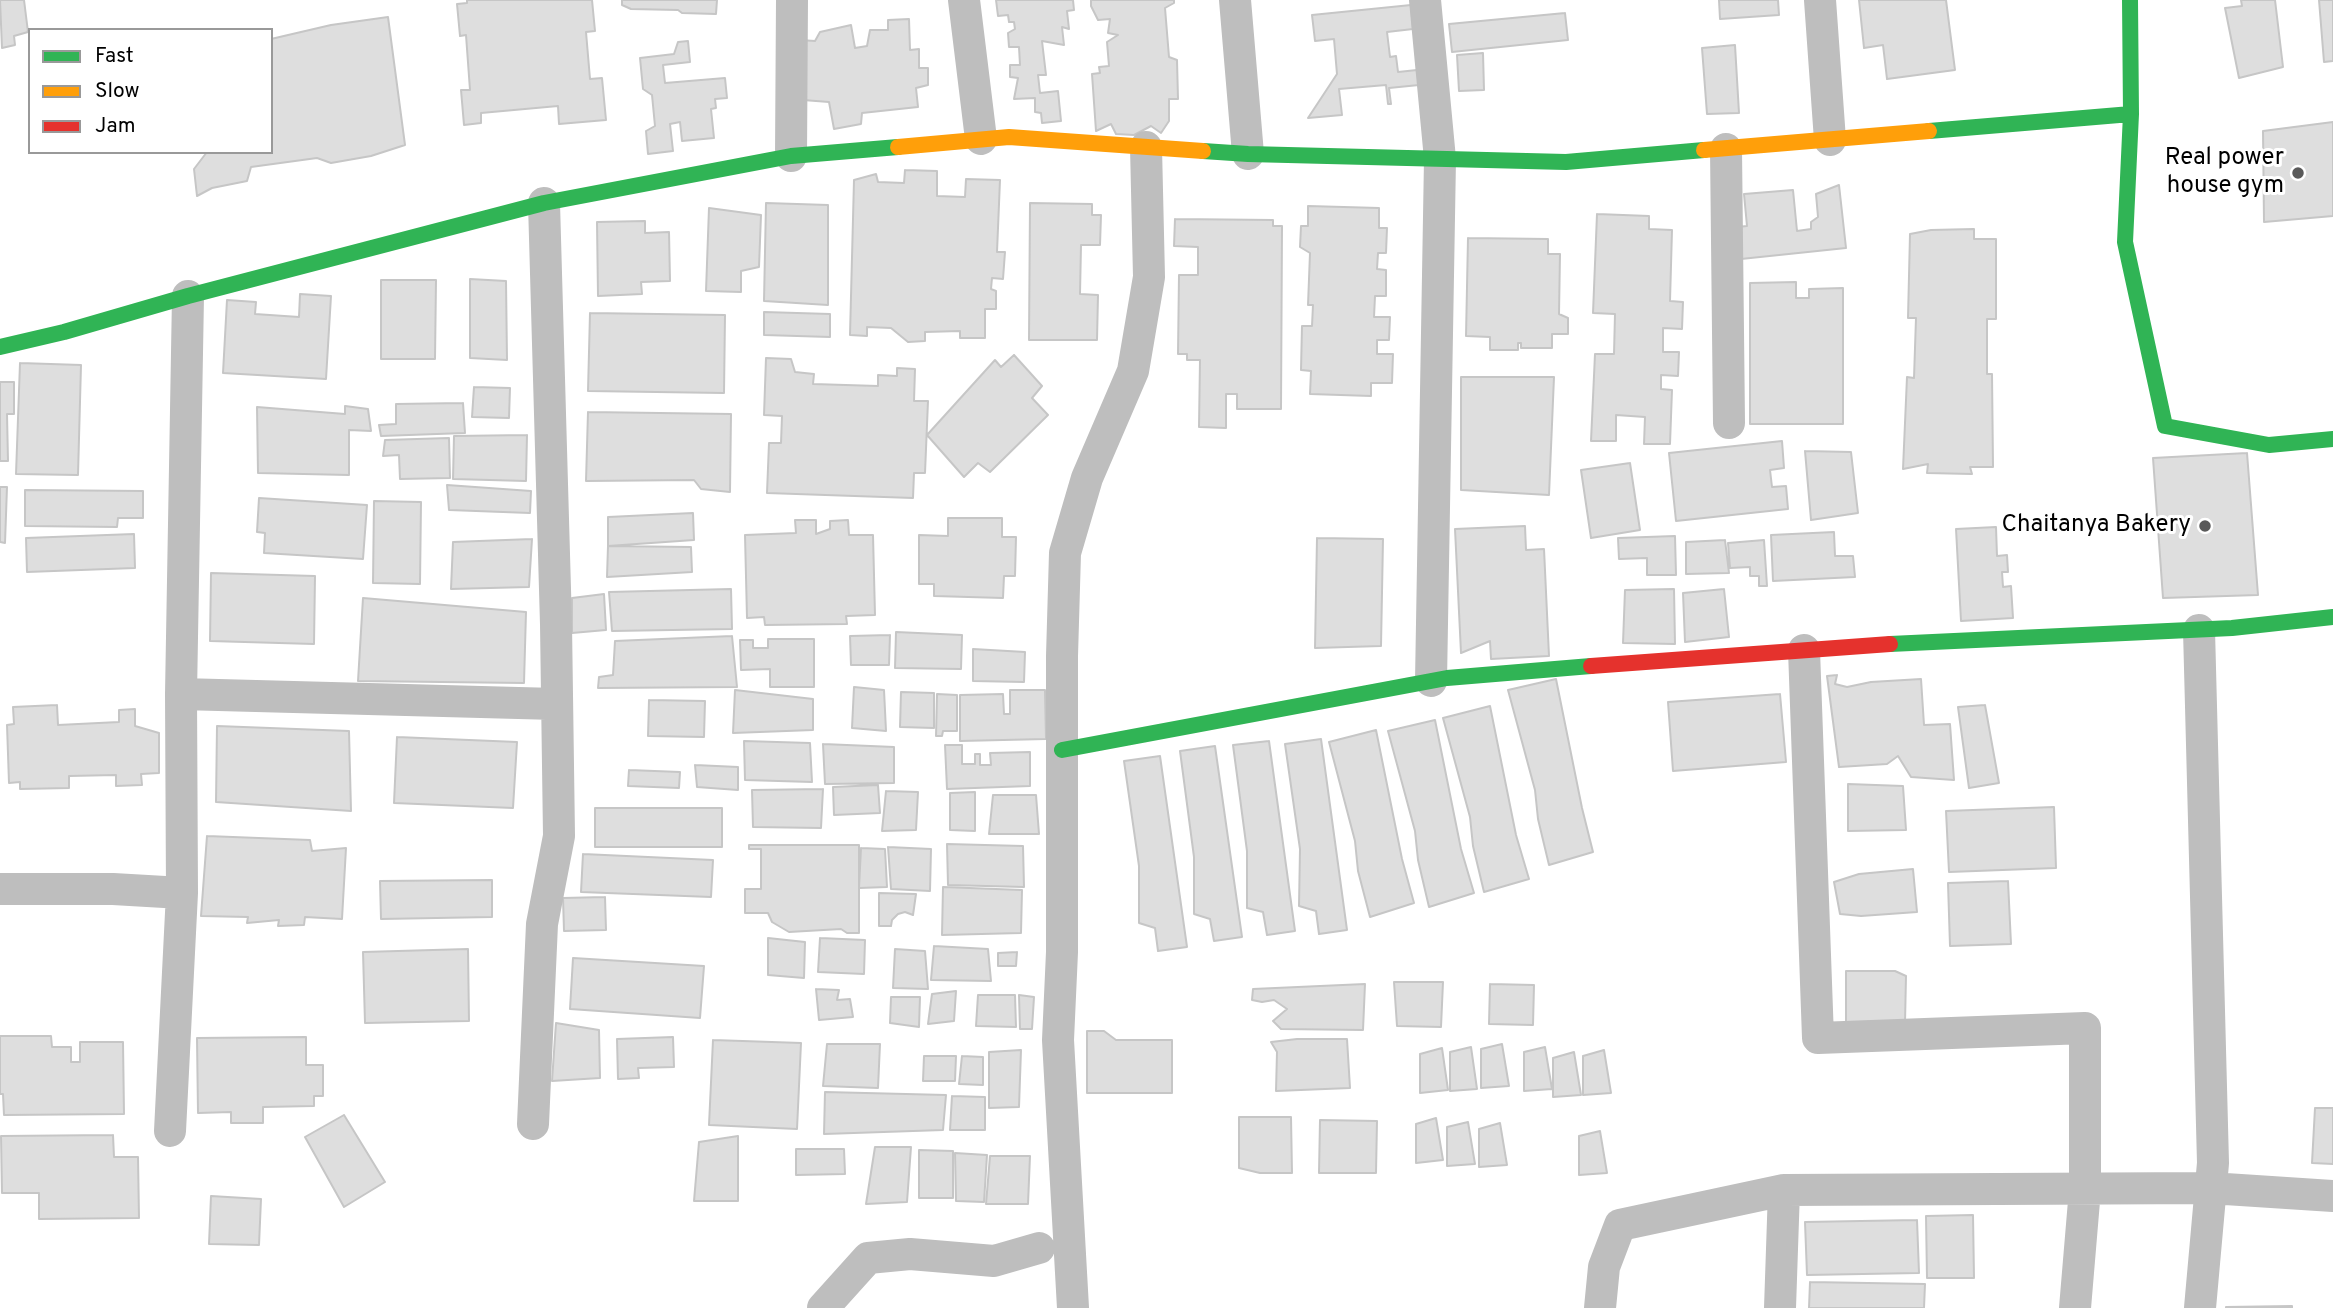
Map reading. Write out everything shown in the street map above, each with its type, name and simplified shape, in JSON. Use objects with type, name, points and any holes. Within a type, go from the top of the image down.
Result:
[{"type":"street","points":[[791,156],[792,0]]},
{"type":"street","points":[[964,0],[981,139]]},
{"type":"street","points":[[1235,0],[1248,155]]},
{"type":"street","points":[[1425,0],[1440,159],[1431,681]]},
{"type":"street","points":[[1820,0],[1830,140]]},
{"type":"street","points":[[2130,0],[2131,114],[2125,242],[2165,426],[2269,445],[2333,439]]},
{"type":"street","points":[[0,347],[544,203],[791,156],[1009,138],[1248,155],[1566,162],[2131,114]]},
{"type":"street","points":[[1073,1308],[1059,1040],[1065,553],[1087,478],[1133,371],[1149,277],[1146,147]]},
{"type":"street","points":[[1726,149],[1728,423]]},
{"type":"street","points":[[533,1124],[542,924],[559,836],[544,203]]},
{"type":"street","points":[[170,1131],[182,893],[181,695],[188,296]]},
{"type":"street","points":[[1062,750],[1431,681],[1695,657],[1988,639],[2199,630],[2333,617]]},
{"type":"street","points":[[2199,630],[2213,1163],[2200,1308]]},
{"type":"street","points":[[1804,650],[1818,1038],[2085,1028],[2085,1189],[2075,1308]]},
{"type":"street","points":[[181,695],[556,704]]},
{"type":"street","points":[[0,889],[182,893]]},
{"type":"street","points":[[1600,1308],[1604,1267],[1620,1225],[1784,1190],[2210,1188],[2333,1196]]},
{"type":"street","points":[[1780,1308],[1784,1190]]},
{"type":"street","points":[[822,1308],[868,1258],[910,1254],[994,1261],[1039,1248]]},
{"type":"building","points":[[0,0],[24,0],[28,32],[14,36],[15,45],[2,48]]},
{"type":"building","points":[[467,0],[592,0],[595,31],[586,32],[590,79],[602,78],[606,120],[559,124],[558,106],[481,113],[481,123],[464,125],[461,90],[470,90],[466,35],[460,36],[457,4],[467,3]]},
{"type":"building","points":[[622,0],[717,0],[716,14],[631,9],[622,5]]},
{"type":"building","points":[[996,0],[1073,0],[1074,10],[1067,11],[1069,29],[1062,27],[1064,45],[1042,41],[1046,75],[1038,75],[1040,93],[1058,91],[1061,121],[1042,123],[1041,113],[1035,112],[1035,98],[1014,99],[1018,78],[1010,77],[1010,65],[1020,65],[1019,47],[1009,47],[1008,33],[1015,29],[1014,22],[1009,22],[1008,15],[998,16]]},
{"type":"building","points":[[1091,0],[1174,0],[1174,3],[1165,8],[1169,57],[1177,60],[1178,99],[1169,99],[1169,121],[1161,133],[1151,126],[1134,135],[1116,134],[1111,124],[1096,131],[1092,74],[1100,73],[1099,67],[1109,66],[1107,42],[1118,35],[1108,33],[1110,19],[1098,20]]},
{"type":"building","points":[[1719,0],[1778,0],[1779,15],[1720,19]]},
{"type":"building","points":[[1859,0],[1946,0],[1955,70],[1887,79],[1883,45],[1864,48]]},
{"type":"building","points":[[2241,0],[2275,0],[2283,67],[2239,78],[2225,8],[2242,6]]},
{"type":"building","points":[[2319,0],[2333,0],[2333,61],[2324,62]]},
{"type":"building","points":[[1411,5],[1413,29],[1387,32],[1390,57],[1396,56],[1398,72],[1417,70],[1419,85],[1389,88],[1391,104],[1388,104],[1386,85],[1339,89],[1342,115],[1308,118],[1337,74],[1334,39],[1315,41],[1312,15]]},
{"type":"building","points":[[1565,13],[1568,40],[1452,52],[1449,24]]},
{"type":"building","points":[[388,17],[405,145],[371,156],[331,163],[317,158],[251,167],[247,181],[212,188],[197,196],[194,169],[205,154],[273,154],[273,39],[331,25]]},
{"type":"building","points":[[909,19],[910,50],[919,49],[919,68],[928,68],[928,85],[916,88],[918,107],[862,113],[861,124],[834,129],[829,102],[803,100],[800,40],[815,41],[820,32],[851,25],[855,48],[867,46],[870,30],[888,30],[888,20]]},
{"type":"building","points":[[688,41],[690,62],[663,65],[665,83],[725,78],[727,98],[715,99],[716,108],[711,109],[714,138],[682,141],[680,122],[670,124],[673,151],[648,154],[646,131],[655,126],[652,95],[643,89],[640,58],[674,54],[678,42]]},
{"type":"building","points":[[1735,45],[1739,113],[1707,114],[1702,48]]},
{"type":"building","points":[[1483,53],[1484,90],[1459,91],[1457,55]]},
{"type":"building","name":"Real power house gym","points":[[2333,122],[2333,216],[2264,222],[2263,131]]},
{"type":"building","points":[[905,170],[937,171],[937,196],[965,197],[966,179],[1000,180],[997,252],[1005,252],[1003,279],[992,278],[991,289],[996,291],[996,309],[985,309],[985,338],[960,338],[960,331],[925,332],[925,341],[908,342],[891,328],[867,327],[867,336],[850,335],[854,180],[876,174],[878,182],[904,183]]},
{"type":"building","points":[[1839,185],[1846,248],[1741,259],[1737,227],[1747,226],[1744,194],[1793,190],[1797,231],[1811,229],[1811,222],[1818,217],[1816,194]]},
{"type":"building","points":[[766,203],[828,205],[828,305],[764,301]]},
{"type":"building","points":[[1030,203],[1092,204],[1092,215],[1101,215],[1100,245],[1081,245],[1080,294],[1098,295],[1097,340],[1029,340]]},
{"type":"building","points":[[1308,206],[1379,208],[1379,228],[1387,228],[1386,253],[1378,253],[1377,269],[1386,270],[1386,296],[1375,296],[1374,317],[1390,317],[1389,340],[1377,340],[1377,354],[1393,354],[1392,383],[1371,383],[1371,396],[1310,394],[1311,371],[1301,370],[1302,326],[1312,326],[1313,305],[1308,305],[1310,253],[1300,247],[1301,226],[1308,226]]},
{"type":"building","points":[[709,208],[761,215],[759,267],[741,271],[741,292],[706,291]]},
{"type":"building","points":[[1597,214],[1649,216],[1649,229],[1672,230],[1670,301],[1683,302],[1682,329],[1663,328],[1663,352],[1679,352],[1678,376],[1661,375],[1661,389],[1672,390],[1670,444],[1644,444],[1645,417],[1616,415],[1616,441],[1591,441],[1595,354],[1614,354],[1615,314],[1593,313]]},
{"type":"building","points":[[1175,219],[1273,220],[1273,226],[1282,226],[1281,409],[1237,409],[1237,394],[1226,394],[1226,428],[1199,427],[1200,360],[1187,360],[1187,354],[1178,354],[1179,275],[1198,275],[1198,247],[1174,246]]},
{"type":"building","points":[[645,221],[645,233],[669,232],[670,281],[641,282],[642,294],[598,296],[597,222]]},
{"type":"building","points":[[1974,229],[1974,239],[1996,239],[1996,319],[1987,319],[1987,374],[1992,374],[1993,467],[1970,467],[1972,474],[1927,473],[1928,464],[1903,469],[1907,377],[1914,378],[1916,318],[1908,318],[1910,234],[1931,230]]},
{"type":"building","points":[[1468,238],[1548,239],[1548,254],[1560,254],[1559,314],[1568,318],[1568,334],[1552,334],[1552,348],[1521,348],[1521,343],[1518,343],[1518,350],[1490,350],[1490,337],[1466,336]]},
{"type":"building","points":[[470,279],[506,281],[507,360],[470,358]]},
{"type":"building","points":[[381,280],[436,280],[435,359],[381,359]]},
{"type":"building","points":[[1796,282],[1796,298],[1809,298],[1809,289],[1843,288],[1843,424],[1750,424],[1750,283]]},
{"type":"building","points":[[300,294],[331,296],[326,379],[223,373],[227,300],[256,302],[255,314],[299,317]]},
{"type":"building","points":[[764,312],[830,314],[830,337],[764,335]]},
{"type":"building","points":[[590,313],[725,315],[724,393],[588,391]]},
{"type":"building","points":[[1014,355],[1042,386],[1032,398],[1048,415],[990,472],[978,463],[964,477],[927,435],[995,360],[1001,367]]},
{"type":"building","points":[[766,358],[791,359],[795,372],[814,374],[813,384],[878,386],[878,375],[897,376],[897,368],[915,369],[914,401],[928,401],[925,473],[914,473],[913,498],[767,493],[769,443],[781,443],[782,416],[764,415]]},
{"type":"building","points":[[20,363],[81,365],[78,475],[16,474]]},
{"type":"building","points":[[1461,377],[1554,377],[1549,495],[1461,490]]},
{"type":"building","points":[[0,382],[14,382],[14,414],[7,414],[8,461],[0,461]]},
{"type":"building","points":[[474,387],[510,388],[509,418],[472,417]]},
{"type":"building","points":[[463,403],[465,433],[381,436],[379,425],[396,424],[396,404]]},
{"type":"building","points":[[345,406],[368,409],[371,431],[349,430],[349,475],[258,473],[257,407],[345,414]]},
{"type":"building","points":[[588,412],[731,414],[730,492],[701,489],[694,480],[586,481]]},
{"type":"building","points":[[527,435],[526,481],[453,479],[454,436]]},
{"type":"building","points":[[449,438],[450,478],[400,479],[399,455],[383,456],[385,440]]},
{"type":"building","points":[[1782,441],[1784,468],[1770,470],[1772,487],[1786,486],[1788,509],[1676,521],[1669,453]]},
{"type":"building","points":[[1805,451],[1851,452],[1858,513],[1811,520]]},
{"type":"building","name":"Chaitanya Bakery","points":[[2247,453],[2258,595],[2163,598],[2153,458]]},
{"type":"building","points":[[1630,463],[1640,530],[1591,538],[1581,470]]},
{"type":"building","points":[[447,485],[531,491],[530,513],[449,510]]},
{"type":"building","points":[[0,487],[7,487],[5,543],[0,542]]},
{"type":"building","points":[[25,490],[143,491],[143,518],[118,518],[117,527],[25,526]]},
{"type":"building","points":[[259,498],[367,505],[363,559],[264,553],[265,533],[257,532]]},
{"type":"building","points":[[374,501],[421,502],[420,584],[373,583]]},
{"type":"building","points":[[693,513],[694,540],[608,546],[608,517]]},
{"type":"building","points":[[948,518],[1002,518],[1002,537],[1016,537],[1015,576],[1004,576],[1003,598],[934,596],[934,584],[919,584],[919,535],[948,536]]},
{"type":"building","points":[[795,520],[816,520],[816,534],[830,529],[830,521],[848,520],[849,535],[873,535],[875,615],[846,616],[847,624],[765,625],[764,617],[747,618],[745,535],[796,533]]},
{"type":"building","points":[[1525,526],[1526,550],[1544,549],[1549,656],[1491,659],[1490,641],[1461,653],[1455,529]]},
{"type":"building","points":[[1996,527],[1997,556],[2007,555],[2008,572],[2002,572],[2003,587],[2011,586],[2013,618],[1961,621],[1956,529]]},
{"type":"building","points":[[1834,532],[1835,556],[1853,556],[1855,577],[1773,581],[1771,535]]},
{"type":"building","points":[[134,534],[135,568],[27,572],[26,538]]},
{"type":"building","points":[[1675,536],[1676,575],[1647,575],[1647,558],[1619,559],[1618,538]]},
{"type":"building","points":[[1317,538],[1383,539],[1381,646],[1315,648]]},
{"type":"building","points":[[532,539],[529,587],[451,589],[453,542]]},
{"type":"building","points":[[1725,540],[1729,573],[1686,574],[1686,542]]},
{"type":"building","points":[[1764,540],[1767,586],[1759,586],[1759,576],[1750,576],[1750,567],[1730,568],[1728,543]]},
{"type":"building","points":[[608,546],[691,547],[692,572],[607,577]]},
{"type":"building","points":[[211,573],[315,576],[314,644],[210,641]]},
{"type":"building","points":[[731,589],[732,629],[612,631],[609,592]]},
{"type":"building","points":[[1674,589],[1675,644],[1623,643],[1625,590]]},
{"type":"building","points":[[1724,589],[1729,637],[1685,642],[1683,593]]},
{"type":"building","points":[[604,594],[606,630],[572,633],[572,598]]},
{"type":"building","points":[[363,598],[526,612],[524,683],[358,681]]},
{"type":"building","points":[[896,632],[962,635],[961,669],[895,668]]},
{"type":"building","points":[[890,635],[889,665],[851,665],[850,636]]},
{"type":"building","points":[[732,636],[737,687],[598,688],[599,677],[613,675],[615,641]]},
{"type":"building","points":[[768,639],[814,639],[814,687],[770,687],[770,669],[741,670],[740,640],[753,640],[753,648],[768,648]]},
{"type":"building","points":[[973,649],[1025,652],[1024,682],[973,681]]},
{"type":"building","points":[[1837,675],[1835,684],[1847,687],[1871,682],[1921,679],[1924,725],[1950,724],[1954,780],[1911,777],[1898,756],[1887,764],[1839,767],[1827,676]]},
{"type":"building","points":[[1556,679],[1593,852],[1549,865],[1538,819],[1535,790],[1508,690]]},
{"type":"building","points":[[854,687],[884,690],[886,731],[852,728]]},
{"type":"building","points":[[735,690],[813,699],[813,730],[733,733]]},
{"type":"building","points":[[1010,690],[1045,690],[1046,739],[960,741],[960,695],[1003,694],[1004,714],[1010,714]]},
{"type":"building","points":[[901,692],[934,693],[934,728],[900,727]]},
{"type":"building","points":[[937,694],[957,695],[957,731],[943,731],[942,736],[936,736]]},
{"type":"building","points":[[1780,694],[1786,762],[1673,771],[1668,702]]},
{"type":"building","points":[[649,700],[705,701],[704,737],[648,736]]},
{"type":"building","points":[[57,705],[58,725],[119,722],[119,710],[135,709],[135,726],[159,733],[159,773],[141,774],[142,785],[116,786],[116,775],[69,776],[69,788],[20,789],[20,782],[9,783],[7,725],[14,724],[13,707]]},
{"type":"building","points":[[1985,705],[1999,783],[1969,788],[1958,707]]},
{"type":"building","points":[[1490,706],[1516,835],[1529,879],[1484,892],[1473,846],[1470,817],[1443,718]]},
{"type":"building","points":[[1435,720],[1461,849],[1474,893],[1429,907],[1418,860],[1415,831],[1388,731]]},
{"type":"building","points":[[217,726],[349,731],[351,811],[216,802]]},
{"type":"building","points":[[1376,730],[1402,859],[1414,903],[1370,917],[1358,871],[1355,841],[1329,742]]},
{"type":"building","points":[[397,737],[517,742],[513,808],[394,803]]},
{"type":"building","points":[[1321,739],[1347,930],[1319,934],[1316,911],[1299,906],[1300,849],[1285,744]]},
{"type":"building","points":[[744,741],[810,743],[812,782],[745,780]]},
{"type":"building","points":[[1269,741],[1295,931],[1267,935],[1263,912],[1247,908],[1247,851],[1233,745]]},
{"type":"building","points":[[823,744],[894,747],[894,783],[825,784]]},
{"type":"building","points":[[945,745],[962,745],[962,764],[975,764],[975,754],[980,754],[980,765],[991,765],[990,753],[1030,752],[1030,786],[947,789]]},
{"type":"building","points":[[1215,746],[1242,937],[1214,941],[1210,919],[1194,914],[1194,857],[1180,751]]},
{"type":"building","points":[[1160,756],[1187,947],[1158,951],[1155,928],[1139,923],[1139,866],[1124,761]]},
{"type":"building","points":[[695,765],[738,767],[738,790],[697,787]]},
{"type":"building","points":[[629,770],[680,772],[679,788],[628,786]]},
{"type":"building","points":[[1848,784],[1903,786],[1906,830],[1848,831]]},
{"type":"building","points":[[878,785],[880,813],[834,815],[833,787]]},
{"type":"building","points":[[823,789],[821,828],[753,827],[752,790]]},
{"type":"building","points":[[886,791],[918,792],[916,830],[882,831]]},
{"type":"building","points":[[975,792],[975,831],[950,830],[950,793]]},
{"type":"building","points":[[993,795],[1036,795],[1039,834],[989,834]]},
{"type":"building","points":[[2054,807],[2056,868],[1949,872],[1946,811]]},
{"type":"building","points":[[595,808],[722,808],[722,847],[595,847]]},
{"type":"building","points":[[207,836],[310,840],[312,851],[346,848],[342,919],[305,917],[304,925],[278,926],[279,920],[247,923],[248,917],[201,916]]},
{"type":"building","points":[[947,844],[1023,846],[1024,887],[948,885]]},
{"type":"building","points":[[749,845],[859,845],[859,933],[847,933],[841,929],[789,932],[772,922],[768,913],[745,913],[745,889],[761,889],[761,849],[749,849]]},
{"type":"building","points":[[888,847],[931,849],[930,891],[891,889]]},
{"type":"building","points":[[861,848],[885,849],[887,887],[859,888]]},
{"type":"building","points":[[583,854],[713,860],[711,897],[581,892]]},
{"type":"building","points":[[1913,869],[1917,912],[1861,916],[1840,914],[1834,882],[1859,874]]},
{"type":"building","points":[[492,880],[492,917],[381,919],[380,881]]},
{"type":"building","points":[[2008,881],[2011,944],[1950,946],[1948,883]]},
{"type":"building","points":[[943,887],[1022,890],[1021,933],[942,935]]},
{"type":"building","points":[[879,893],[916,894],[913,915],[905,912],[898,914],[892,920],[891,926],[879,926]]},
{"type":"building","points":[[605,897],[606,930],[564,931],[563,898]]},
{"type":"building","points":[[768,938],[805,942],[804,978],[768,975]]},
{"type":"building","points":[[820,938],[865,940],[864,974],[818,972]]},
{"type":"building","points":[[934,946],[988,949],[991,981],[931,980]]},
{"type":"building","points":[[468,949],[469,1021],[365,1023],[363,952]]},
{"type":"building","points":[[895,949],[925,951],[928,989],[893,988]]},
{"type":"building","points":[[1017,952],[1016,966],[998,966],[998,953]]},
{"type":"building","points":[[573,958],[704,966],[700,1018],[570,1009]]},
{"type":"building","points":[[1846,971],[1895,971],[1906,976],[1905,1023],[1846,1022]]},
{"type":"building","points":[[1394,982],[1443,982],[1441,1027],[1397,1026]]},
{"type":"building","points":[[1365,984],[1363,1030],[1281,1029],[1273,1021],[1287,1009],[1274,1000],[1252,1000],[1253,989]]},
{"type":"building","points":[[1490,984],[1534,985],[1533,1025],[1489,1024]]},
{"type":"building","points":[[816,989],[839,990],[837,1000],[850,999],[853,1017],[819,1020]]},
{"type":"building","points":[[956,991],[954,1021],[928,1024],[932,994]]},
{"type":"building","points":[[978,995],[1015,995],[1016,1027],[976,1026]]},
{"type":"building","points":[[1019,995],[1034,997],[1032,1029],[1020,1029]]},
{"type":"building","points":[[891,997],[920,997],[919,1027],[890,1023]]},
{"type":"building","points":[[556,1023],[599,1030],[600,1078],[552,1081]]},
{"type":"building","points":[[1087,1031],[1104,1031],[1116,1040],[1172,1040],[1172,1093],[1087,1093]]},
{"type":"building","points":[[0,1036],[51,1036],[52,1047],[71,1047],[71,1062],[80,1062],[80,1042],[123,1042],[124,1114],[4,1115],[3,1094],[0,1094]]},
{"type":"building","points":[[306,1037],[306,1065],[323,1065],[323,1096],[314,1096],[314,1106],[263,1107],[263,1123],[231,1123],[231,1112],[198,1113],[197,1038]]},
{"type":"building","points":[[673,1037],[674,1067],[638,1068],[639,1078],[618,1079],[617,1039]]},
{"type":"building","points":[[1347,1039],[1350,1088],[1276,1091],[1277,1052],[1271,1042]]},
{"type":"building","points":[[713,1040],[801,1043],[797,1129],[709,1125]]},
{"type":"building","points":[[827,1044],[880,1044],[878,1088],[823,1086]]},
{"type":"building","points":[[1502,1044],[1509,1086],[1481,1088],[1481,1049]]},
{"type":"building","points":[[1471,1047],[1477,1089],[1450,1091],[1450,1052]]},
{"type":"building","points":[[1545,1047],[1552,1089],[1524,1091],[1524,1052]]},
{"type":"building","points":[[1442,1048],[1448,1090],[1420,1093],[1420,1054]]},
{"type":"building","points":[[1021,1050],[1019,1107],[989,1108],[989,1052]]},
{"type":"building","points":[[1604,1050],[1611,1093],[1583,1095],[1583,1056]]},
{"type":"building","points":[[1574,1052],[1581,1095],[1553,1097],[1553,1058]]},
{"type":"building","points":[[924,1056],[956,1056],[955,1081],[923,1081]]},
{"type":"building","points":[[962,1056],[983,1057],[983,1085],[959,1084]]},
{"type":"building","points":[[825,1092],[946,1095],[943,1130],[824,1134]]},
{"type":"building","points":[[952,1096],[985,1097],[985,1130],[950,1130]]},
{"type":"building","points":[[2315,1108],[2333,1108],[2333,1164],[2312,1163]]},
{"type":"building","points":[[344,1115],[385,1182],[344,1207],[305,1137]]},
{"type":"building","points":[[1239,1117],[1291,1117],[1292,1173],[1260,1173],[1239,1168]]},
{"type":"building","points":[[1436,1118],[1443,1160],[1416,1163],[1416,1124]]},
{"type":"building","points":[[1320,1120],[1377,1121],[1376,1173],[1319,1173]]},
{"type":"building","points":[[1468,1122],[1475,1164],[1447,1166],[1447,1127]]},
{"type":"building","points":[[1500,1123],[1507,1165],[1479,1167],[1479,1129]]},
{"type":"building","points":[[1600,1131],[1607,1173],[1579,1175],[1579,1136]]},
{"type":"building","points":[[113,1135],[114,1157],[138,1157],[139,1218],[39,1219],[39,1193],[2,1193],[1,1136]]},
{"type":"building","points":[[738,1136],[738,1201],[694,1201],[699,1142]]},
{"type":"building","points":[[875,1147],[911,1147],[907,1202],[866,1204]]},
{"type":"building","points":[[796,1149],[844,1149],[845,1174],[796,1175]]},
{"type":"building","points":[[919,1150],[953,1151],[953,1198],[919,1198]]},
{"type":"building","points":[[955,1153],[987,1155],[984,1202],[956,1201]]},
{"type":"building","points":[[990,1156],[1030,1156],[1028,1204],[986,1204]]},
{"type":"building","points":[[211,1196],[261,1199],[259,1245],[209,1244]]},
{"type":"building","points":[[1973,1215],[1974,1278],[1927,1278],[1926,1216]]},
{"type":"building","points":[[1917,1220],[1919,1273],[1807,1275],[1805,1222]]},
{"type":"building","points":[[1810,1282],[1925,1284],[1924,1308],[1809,1308]]},
{"type":"building","points":[[2226,1307],[2292,1308],[2226,1308]]},
{"type":"traffic: fast","points":[[2130,0],[2131,114],[2125,242],[2165,426],[2269,445],[2333,439]]},
{"type":"traffic: fast","points":[[1929,131],[2131,114]]},
{"type":"traffic: fast","points":[[0,347],[544,203],[791,156],[898,147]]},
{"type":"traffic: fast","points":[[1203,151],[1566,162],[1704,150]]},
{"type":"traffic: fast","points":[[1890,644],[2232,628],[2333,617]]},
{"type":"traffic: fast","points":[[1062,750],[1447,678],[1591,666]]},
{"type":"traffic: slow","points":[[1704,150],[1929,131]]},
{"type":"traffic: slow","points":[[898,147],[1009,137],[1203,151]]},
{"type":"traffic: jam","points":[[1591,666],[1890,644]]},
{"type":"place","name":"Real power house gym","points":[[2298,173]]},
{"type":"place","name":"Chaitanya Bakery","points":[[2205,526]]}]
